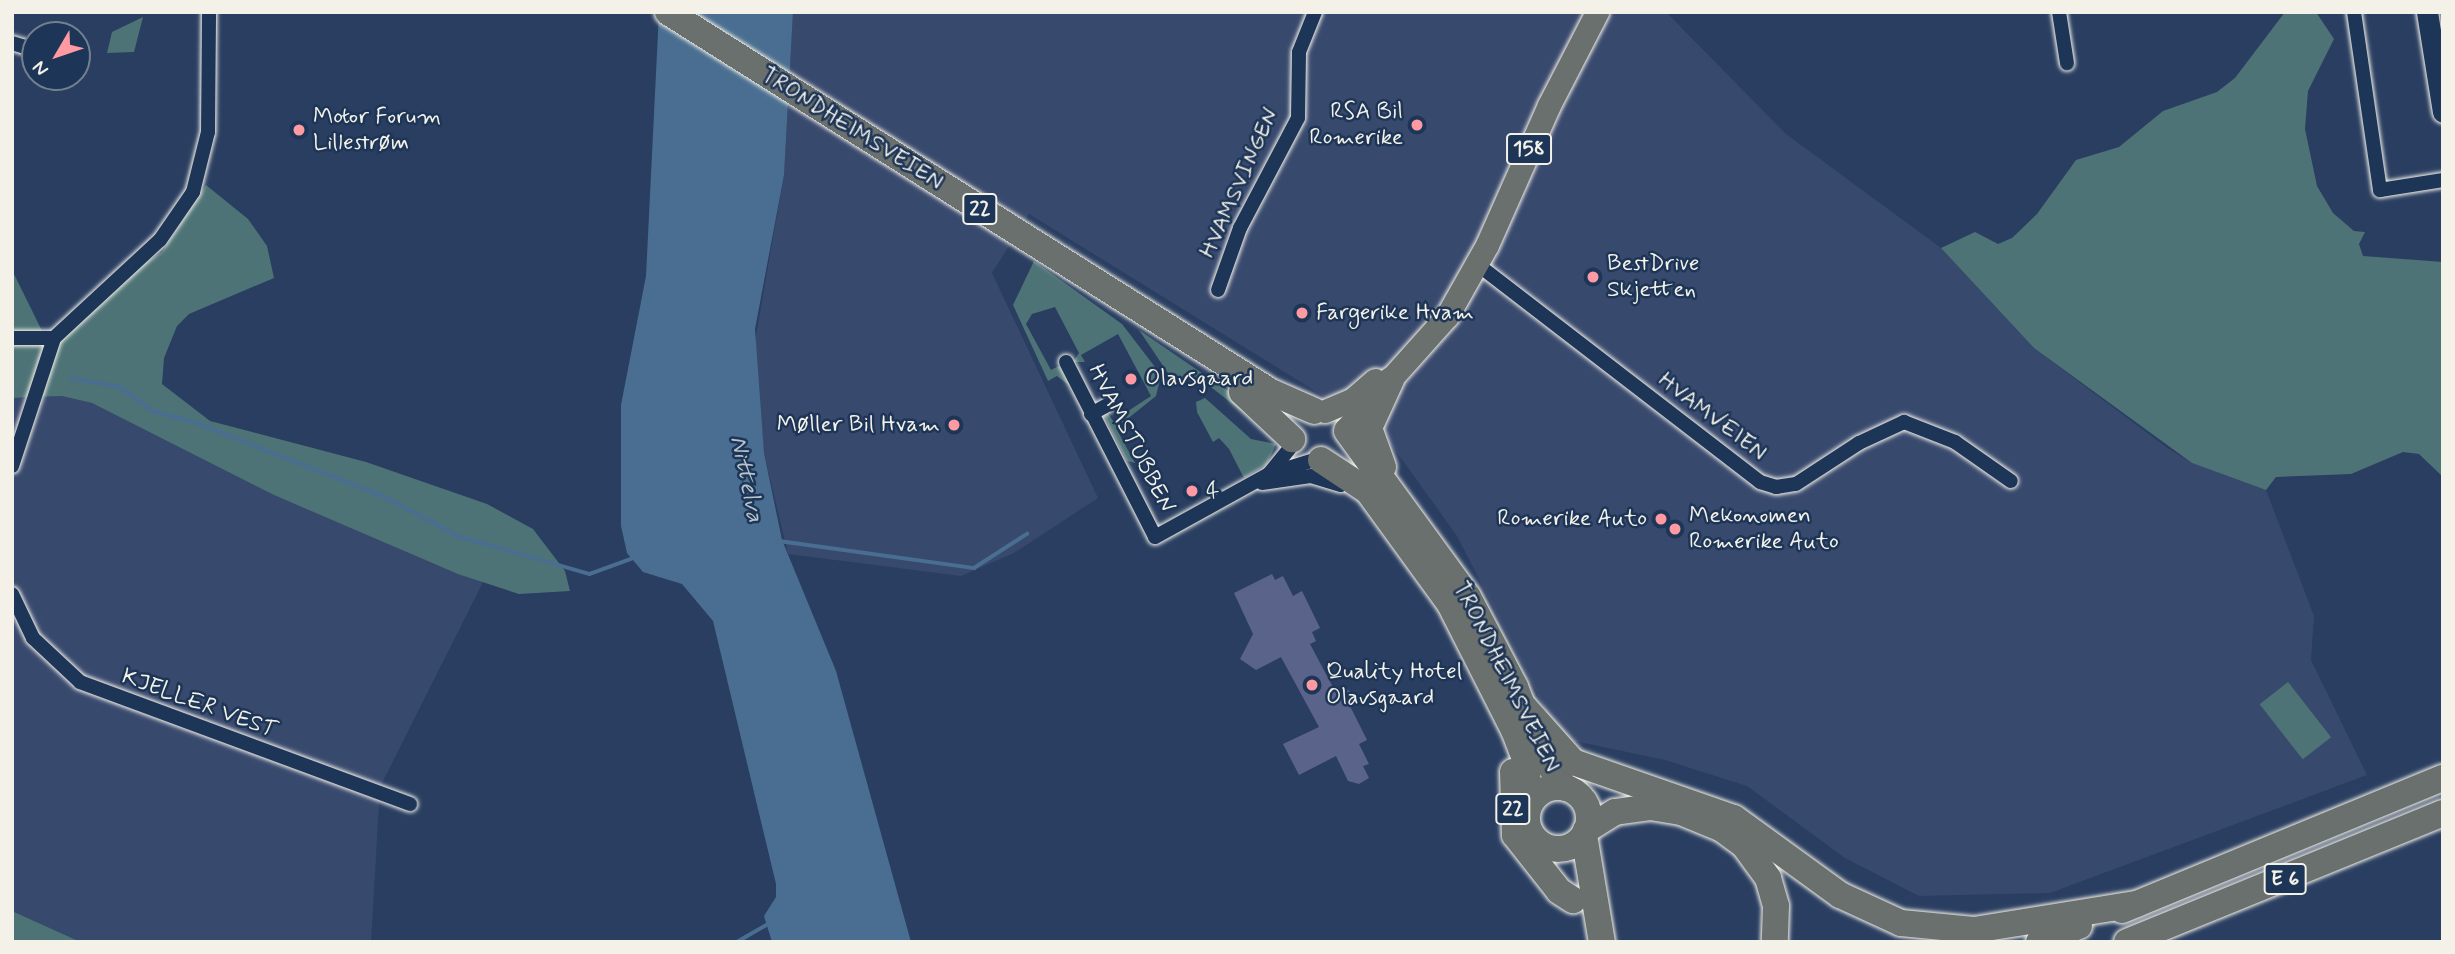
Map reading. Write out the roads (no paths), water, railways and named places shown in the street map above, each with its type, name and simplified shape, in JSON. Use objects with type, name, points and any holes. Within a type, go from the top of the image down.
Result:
[{"type":"highway","name":"TRONDHEIMSVEIEN","points":[[668,12],[1281,398],[1319,411]]},
{"type":"highway","name":"TRONDHEIMSVEIEN","points":[[1071,268],[1148,330],[1264,407],[1304,451],[1351,475],[1394,507],[1468,597],[1524,707],[1541,753],[1570,790]]},
{"type":"highway","name":"22","points":[[1391,380],[1372,418],[1370,436],[1394,507]]},
{"type":"highway","name":"22","points":[[1319,411],[1346,430]]},
{"type":"highway","points":[[1319,411],[1297,424],[1304,451],[1339,449],[1346,430]]},
{"type":"highway","name":"TRONDHEIMSVEIEN","points":[[1346,430],[1394,507],[1499,696],[1526,762],[1530,803]]},
{"type":"highway","name":"22","points":[[1499,696],[1499,720],[1512,760],[1515,835],[1559,891],[1573,900]]},
{"type":"highway","points":[[1524,707],[1573,762],[1680,796],[1734,818],[1840,895],[1901,923],[1974,930],[2137,904]]},
{"type":"highway","name":"E 6","points":[[2039,942],[2443,778]]},
{"type":"highway","name":"22","points":[[1583,942],[1573,900],[1545,846],[1528,828],[1530,803],[1549,788],[1570,790],[1587,809],[1585,868],[1602,942]]},
{"type":"highway","points":[[1570,790],[1680,796]]},
{"type":"highway","points":[[1585,832],[1615,812],[1650,807],[1681,812],[1722,829],[1752,855],[1768,878],[1776,906],[1775,942]]},
{"type":"highway","name":"E 6","points":[[2127,942],[2443,813]]},
{"type":"highway","name":"22","points":[[1545,846],[1566,848],[1585,832]]},
{"type":"main road","name":"158","points":[[1346,430],[1447,317],[1477,264],[1597,12]]},
{"type":"main road","name":"158","points":[[1319,411],[1367,388],[1464,286]]},
{"type":"street","points":[[12,466],[54,338],[160,240],[193,192],[208,132],[209,12]]},
{"type":"street","name":"HVAMSVINGEN","points":[[1219,290],[1240,228],[1298,118],[1299,52],[1315,12]]},
{"type":"street","points":[[2059,12],[2067,63]]},
{"type":"street","points":[[2354,12],[2380,191],[2443,180]]},
{"type":"street","points":[[2427,12],[2443,112]]},
{"type":"street","name":"HVAMVEIEN","points":[[1477,264],[1760,482],[1776,488],[1796,484],[1859,443],[1904,422],[1922,425],[1955,442],[2011,481]]},
{"type":"street","points":[[12,338],[54,338]]},
{"type":"street","name":"HVAMSTUBBEN","points":[[1066,362],[1155,537],[1254,484]]},
{"type":"street","points":[[1074,376],[1088,369]]},
{"type":"street","points":[[1091,414],[1107,405]]},
{"type":"street","points":[[1254,484],[1304,451]]},
{"type":"street","points":[[1269,474],[1304,451]]},
{"type":"street","points":[[1254,484],[1319,477],[1394,507]]},
{"type":"street","name":"KJELLER VEST","points":[[12,594],[33,638],[80,682],[410,804]]},
{"type":"water","name":"Nittelva","points":[[659,12],[793,12],[784,175],[755,329],[764,453],[782,540],[836,671],[911,942],[772,942],[764,916],[776,897],[776,884],[713,621],[682,584],[643,572],[627,553],[621,526],[621,405],[646,276]]},
{"type":"waterway","points":[[71,378],[120,387],[153,411],[197,423],[387,498],[458,536],[590,574],[631,559]]},
{"type":"waterway","points":[[779,541],[974,568],[1027,534]]},
{"type":"waterway","points":[[737,942],[768,924]]},
{"type":"waterway","points":[[650,942],[670,942]]},
{"type":"place","name":"RSA Bil Romerike","points":[[1417,125]]},
{"type":"place","name":"Motor Forum Lillestrøm","points":[[299,130]]},
{"type":"place","name":"BestDrive Skjetten","points":[[1593,277]]},
{"type":"place","name":"Fargerike Hvam","points":[[1302,313]]},
{"type":"place","name":"Olavsgaard","points":[[1131,379]]},
{"type":"place","name":"Møller Bil Hvam","points":[[954,425]]},
{"type":"place","name":"4","points":[[1192,491]]},
{"type":"place","name":"Romerike Auto","points":[[1661,519]]},
{"type":"place","name":"Mekonomen Romerike Auto","points":[[1675,529]]},
{"type":"place","name":"Quality Hotel Olavsgaard","points":[[1312,685]]}]
